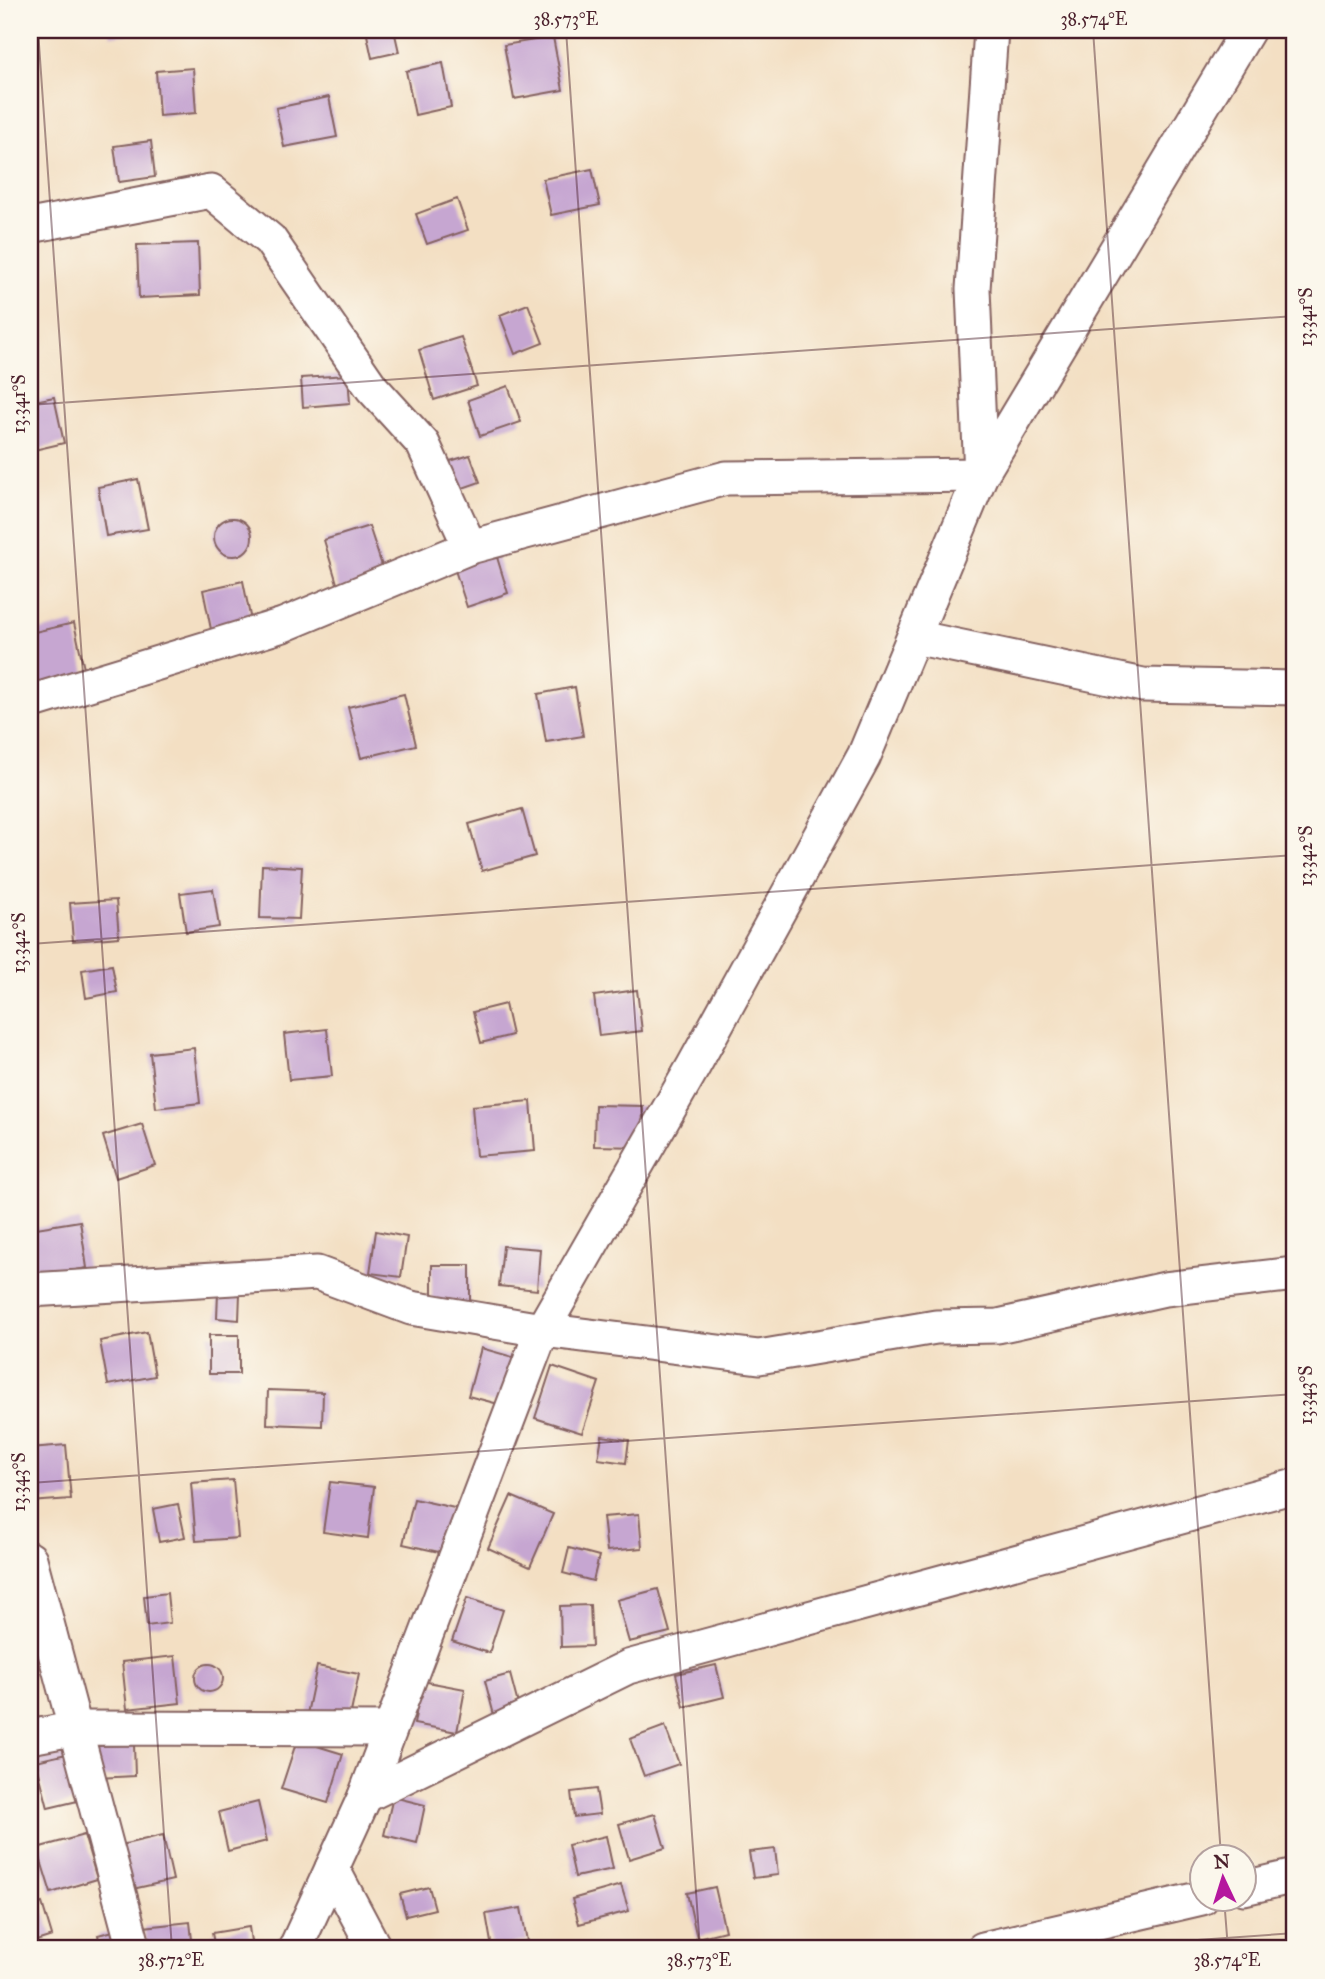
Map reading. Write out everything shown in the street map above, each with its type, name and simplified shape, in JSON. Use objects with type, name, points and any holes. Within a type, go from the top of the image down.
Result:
[{"type":"street","points":[[981,475],[973,289],[991,30]]},
{"type":"street","points":[[295,1949],[365,1796],[542,1329],[694,1067],[864,756],[981,475],[1248,30]]},
{"type":"street","points":[[30,226],[211,191],[270,240],[372,388],[424,444],[470,547]]},
{"type":"street","points":[[30,702],[283,625],[470,547],[726,478],[981,475]]},
{"type":"street","points":[[914,637],[1143,685],[1295,688]]},
{"type":"street","points":[[30,1290],[317,1273],[411,1308],[542,1329],[759,1357],[936,1327],[998,1326],[1165,1289],[1295,1274]]},
{"type":"street","points":[[365,1796],[628,1667],[1295,1486]]},
{"type":"street","points":[[30,1559],[134,1949]]},
{"type":"street","points":[[30,1737],[77,1728],[390,1729]]},
{"type":"street","points":[[332,1868],[375,1949]]},
{"type":"street","points":[[1258,1885],[1295,1876]]},
{"type":"street","points":[[983,1949],[1188,1901]]},
{"type":"building","points":[[110,30],[136,30],[136,33],[111,36]]},
{"type":"building","points":[[366,30],[394,30],[399,52],[372,58]]},
{"type":"building","points":[[553,37],[563,90],[514,99],[504,45]]},
{"type":"building","points":[[443,63],[451,107],[415,115],[406,71]]},
{"type":"building","points":[[193,68],[196,113],[159,116],[156,71]]},
{"type":"building","points":[[329,97],[337,137],[284,147],[276,108]]},
{"type":"building","points":[[151,141],[155,177],[119,182],[114,146]]},
{"type":"building","points":[[592,169],[600,205],[551,215],[543,179]]},
{"type":"building","points":[[457,199],[468,230],[427,244],[416,214]]},
{"type":"building","points":[[198,243],[200,295],[139,298],[137,245]]},
{"type":"building","points":[[528,304],[543,343],[515,354],[500,315]]},
{"type":"building","points":[[461,337],[477,386],[434,400],[419,350]]},
{"type":"building","points":[[348,375],[350,403],[303,407],[301,378]]},
{"type":"building","points":[[508,386],[521,422],[480,436],[468,400]]},
{"type":"building","points":[[54,397],[64,443],[30,451],[30,402]]},
{"type":"building","points":[[470,455],[480,482],[457,490],[447,462]]},
{"type":"building","points":[[138,479],[148,529],[106,536],[98,487]]},
{"type":"building","points":[[233,518],[246,524],[252,537],[246,550],[233,556],[220,550],[214,537],[220,524]]},
{"type":"building","points":[[369,526],[385,575],[339,590],[324,540]]},
{"type":"building","points":[[496,554],[508,593],[467,607],[454,567]]},
{"type":"building","points":[[243,581],[253,631],[213,639],[203,590]]},
{"type":"building","points":[[74,623],[86,678],[30,686],[30,633]]},
{"type":"building","points":[[575,687],[583,736],[546,742],[538,694]]},
{"type":"building","points":[[404,694],[416,745],[361,758],[348,707]]},
{"type":"building","points":[[522,809],[535,856],[482,871],[469,824]]},
{"type":"building","points":[[262,865],[302,867],[299,919],[260,918]]},
{"type":"building","points":[[213,889],[219,927],[186,932],[180,893]]},
{"type":"building","points":[[116,900],[119,937],[73,941],[70,903]]},
{"type":"building","points":[[112,965],[117,992],[86,998],[82,970]]},
{"type":"building","points":[[637,990],[642,1031],[599,1036],[594,996]]},
{"type":"building","points":[[505,1004],[512,1035],[481,1043],[473,1012]]},
{"type":"building","points":[[327,1029],[332,1076],[289,1080],[284,1034]]},
{"type":"building","points":[[194,1048],[200,1103],[156,1108],[150,1053]]},
{"type":"building","points":[[531,1101],[535,1151],[476,1156],[472,1106]]},
{"type":"building","points":[[595,1105],[643,1106],[642,1147],[594,1146]]},
{"type":"building","points":[[142,1124],[155,1165],[116,1178],[103,1136]]},
{"type":"building","points":[[80,1221],[87,1268],[34,1277],[30,1229]]},
{"type":"building","points":[[376,1231],[407,1237],[401,1277],[370,1273]]},
{"type":"building","points":[[503,1246],[540,1249],[537,1290],[499,1286]]},
{"type":"building","points":[[432,1265],[470,1265],[470,1306],[432,1306]]},
{"type":"building","points":[[218,1292],[240,1293],[239,1320],[217,1318]]},
{"type":"building","points":[[147,1332],[155,1376],[108,1385],[100,1341]]},
{"type":"building","points":[[209,1335],[239,1335],[239,1374],[209,1374]]},
{"type":"building","points":[[481,1348],[523,1360],[510,1407],[468,1396]]},
{"type":"building","points":[[552,1366],[599,1382],[582,1433],[535,1418]]},
{"type":"building","points":[[268,1390],[323,1392],[322,1426],[267,1424]]},
{"type":"building","points":[[602,1436],[629,1440],[626,1463],[598,1459]]},
{"type":"building","points":[[66,1445],[71,1499],[30,1502],[30,1448]]},
{"type":"building","points":[[233,1480],[238,1538],[196,1541],[191,1483]]},
{"type":"building","points":[[330,1482],[374,1487],[368,1538],[323,1532]]},
{"type":"building","points":[[511,1496],[553,1514],[530,1567],[488,1548]]},
{"type":"building","points":[[414,1499],[459,1509],[448,1554],[403,1544]]},
{"type":"building","points":[[178,1504],[185,1537],[159,1542],[153,1509]]},
{"type":"building","points":[[639,1514],[642,1548],[607,1551],[603,1517]]},
{"type":"building","points":[[569,1548],[599,1556],[593,1581],[563,1573]]},
{"type":"building","points":[[658,1589],[670,1632],[629,1642],[617,1600]]},
{"type":"building","points":[[167,1593],[170,1623],[147,1626],[144,1596]]},
{"type":"building","points":[[467,1598],[503,1610],[489,1653],[452,1641]]},
{"type":"building","points":[[590,1605],[592,1646],[561,1647],[560,1606]]},
{"type":"building","points":[[175,1656],[180,1703],[127,1709],[122,1662]]},
{"type":"building","points":[[209,1664],[219,1668],[223,1678],[219,1688],[209,1692],[199,1688],[195,1678],[199,1668]]},
{"type":"building","points":[[716,1665],[724,1697],[684,1707],[676,1674]]},
{"type":"building","points":[[317,1666],[359,1674],[349,1722],[307,1714]]},
{"type":"building","points":[[510,1674],[519,1708],[494,1715],[485,1681]]},
{"type":"building","points":[[422,1681],[465,1689],[457,1732],[414,1724]]},
{"type":"building","points":[[30,1700],[35,1719],[30,1720]]},
{"type":"building","points":[[665,1726],[679,1764],[644,1776],[630,1739]]},
{"type":"building","points":[[297,1740],[343,1754],[328,1803],[281,1789]]},
{"type":"building","points":[[134,1745],[135,1776],[97,1778],[95,1746]]},
{"type":"building","points":[[75,1752],[86,1799],[48,1808],[36,1761]]},
{"type":"building","points":[[596,1789],[600,1814],[574,1817],[571,1792]]},
{"type":"building","points":[[393,1797],[425,1805],[417,1843],[384,1835]]},
{"type":"building","points":[[258,1802],[267,1841],[228,1851],[219,1812]]},
{"type":"building","points":[[655,1814],[665,1848],[629,1859],[619,1824]]},
{"type":"building","points":[[84,1835],[97,1879],[51,1893],[37,1848]]},
{"type":"building","points":[[163,1835],[173,1880],[128,1890],[117,1846]]},
{"type":"building","points":[[606,1836],[613,1869],[575,1877],[568,1845]]},
{"type":"building","points":[[775,1849],[778,1875],[753,1878],[749,1852]]},
{"type":"building","points":[[621,1885],[629,1911],[579,1924],[572,1899]]},
{"type":"building","points":[[429,1887],[435,1909],[406,1916],[400,1894]]},
{"type":"building","points":[[715,1887],[725,1931],[697,1938],[687,1893]]},
{"type":"building","points":[[42,1903],[52,1936],[30,1943],[30,1906]]},
{"type":"building","points":[[521,1908],[527,1941],[492,1948],[486,1914]]},
{"type":"building","points":[[190,1922],[193,1949],[147,1949],[144,1927]]},
{"type":"building","points":[[249,1927],[252,1949],[215,1949],[212,1933]]},
{"type":"building","points":[[121,1929],[127,1949],[101,1949],[98,1935]]},
{"type":"building","points":[[343,1945],[343,1949],[308,1949],[308,1946]]}]
